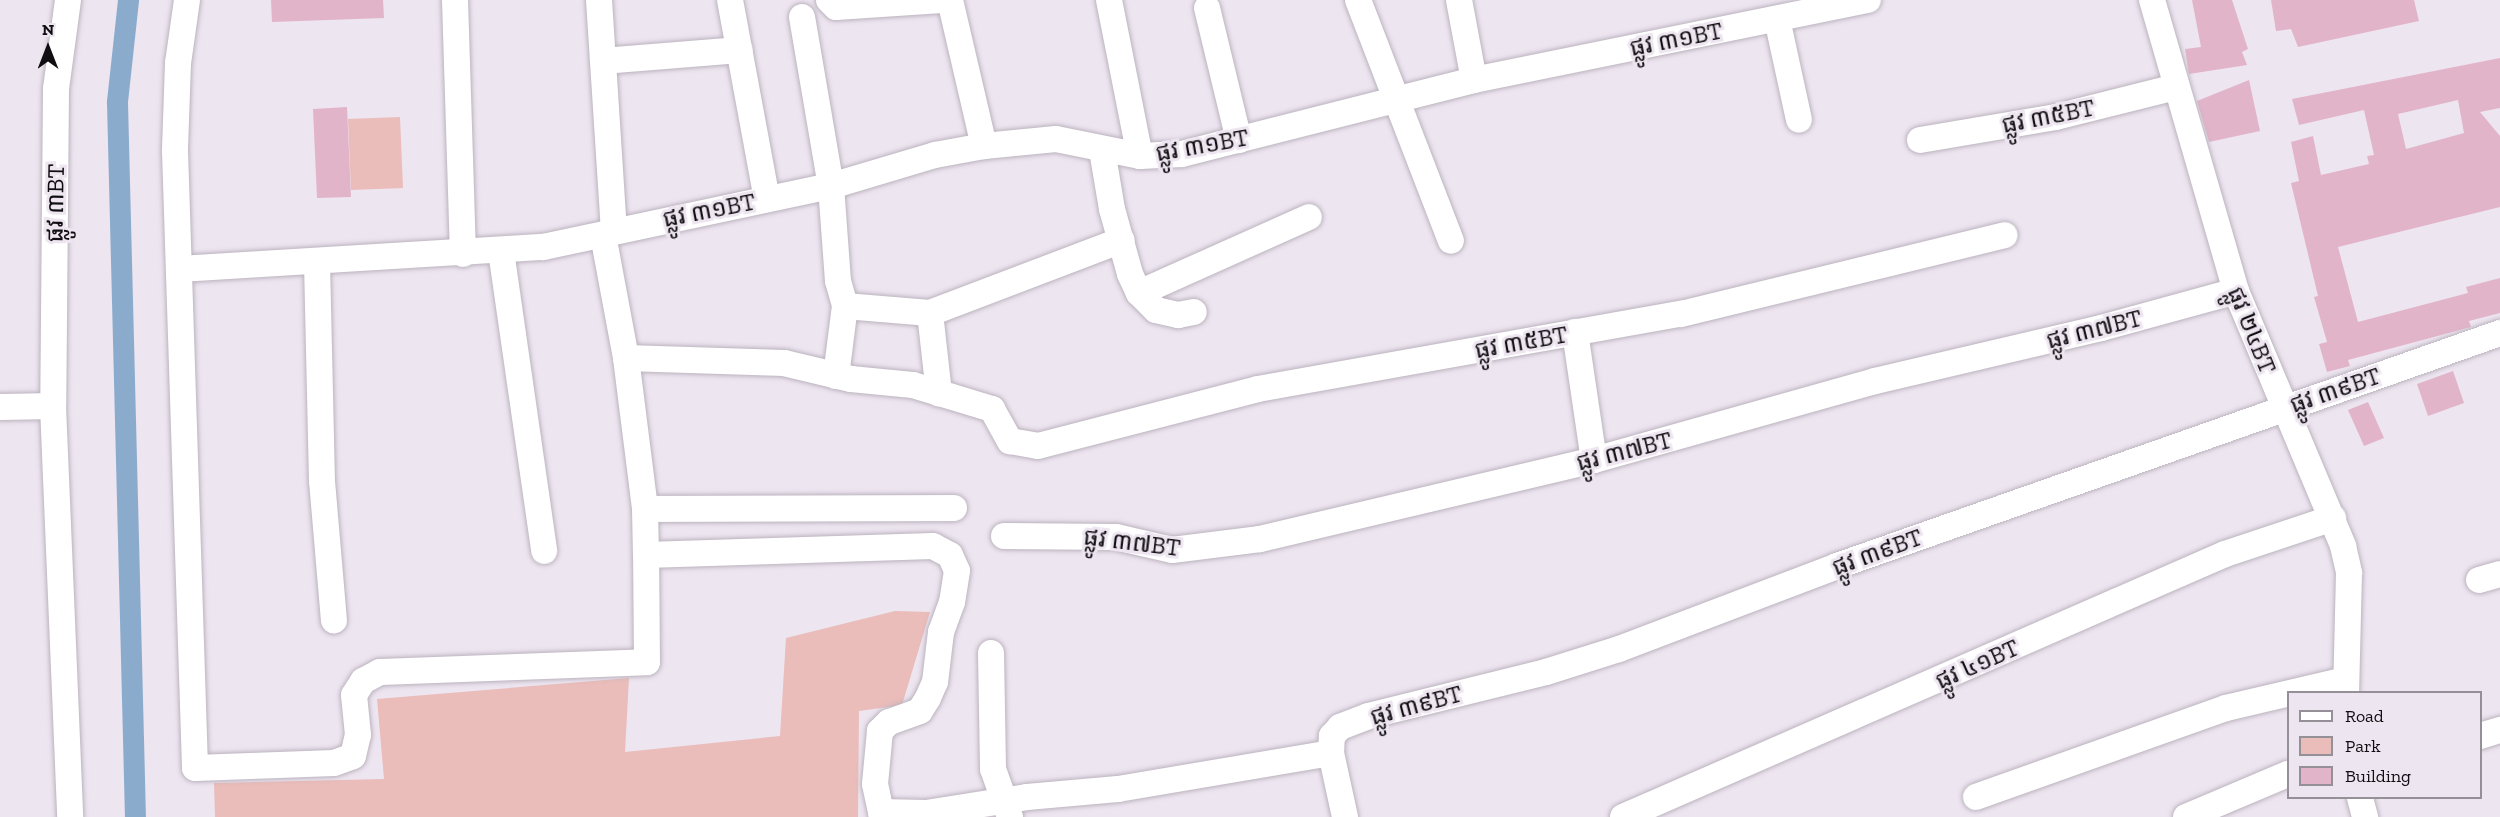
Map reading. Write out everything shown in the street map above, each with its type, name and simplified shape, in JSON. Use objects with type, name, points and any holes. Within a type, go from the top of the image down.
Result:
[{"type":"street","name":"ផ្លូវ ៣BT","points":[[68,0],[56,89],[53,406],[70,817]]},
{"type":"street","points":[[187,0],[178,63],[175,151],[195,768],[333,763],[353,756],[358,735],[354,695],[363,681],[380,672],[647,662],[645,509],[609,233],[599,0]]},
{"type":"street","points":[[455,0],[463,254]]},
{"type":"street","points":[[730,0],[767,199]]},
{"type":"street","points":[[829,0],[836,7],[942,0]]},
{"type":"street","points":[[951,0],[984,146]]},
{"type":"street","points":[[1109,0],[1140,156]]},
{"type":"street","points":[[1358,0],[1451,241]]},
{"type":"street","points":[[1459,0],[1474,80]]},
{"type":"street","name":"ផ្លូវ ៣១BT","points":[[180,269],[501,251],[609,233],[831,186],[935,155],[984,146],[1056,139],[1140,156],[1182,154],[1474,80],[1868,0]]},
{"type":"street","name":"ផ្លូវ ២៤BT","points":[[2152,0],[2175,87],[2236,291],[2283,408],[2333,518],[2349,573],[2346,686]]},
{"type":"street","points":[[1207,8],[1239,140]]},
{"type":"street","points":[[802,17],[831,186],[838,281],[844,306],[836,376]]},
{"type":"street","points":[[1777,19],[1799,120]]},
{"type":"street","points":[[603,61],[740,50]]},
{"type":"street","name":"ផ្លូវ ៣៥BT","points":[[1920,140],[2056,117],[2175,87]]},
{"type":"street","points":[[1102,150],[1109,197],[1130,274],[1139,293],[1156,310],[1178,315],[1194,312]]},
{"type":"street","points":[[1139,293],[1309,217]]},
{"type":"street","name":"ផ្លូវ ៣៥BT","points":[[939,393],[992,409],[1010,441],[1038,446],[1258,389],[1680,314],[2004,234]]},
{"type":"street","points":[[844,306],[930,313],[1122,240]]},
{"type":"street","points":[[501,251],[544,551]]},
{"type":"street","points":[[317,262],[322,471],[333,620]]},
{"type":"street","name":"ផ្លូវ ៣៧BT","points":[[1004,536],[1094,535],[1172,550],[1209,548],[1594,460],[1875,381],[2101,328],[2236,291]]},
{"type":"street","points":[[626,358],[784,363],[836,376],[939,393],[930,313]]},
{"type":"street","points":[[1575,332],[1594,460]]},
{"type":"street","name":"ផ្លូវ ៣៩BT","points":[[1330,753],[1332,736],[1340,727],[1368,716],[1546,672],[1619,649],[1848,562],[2500,333]]},
{"type":"street","points":[[0,407],[53,406]]},
{"type":"street","points":[[645,509],[954,508]]},
{"type":"street","name":"ផ្លូវ ៤១BT","points":[[1623,817],[2225,554],[2333,518]]},
{"type":"street","points":[[646,555],[933,546],[950,555],[957,571],[941,632],[935,682],[920,711],[889,722],[880,731],[875,784],[881,814],[1008,808],[1213,775],[1330,753],[1345,817]]},
{"type":"street","points":[[991,653],[993,769],[1008,808]]},
{"type":"street","points":[[2320,691],[2346,686]]},
{"type":"street","points":[[1976,797],[2216,711],[2287,697]]},
{"type":"street","points":[[2482,736],[2500,730]]},
{"type":"street","points":[[2186,817],[2227,797],[2287,775]]},
{"type":"street","points":[[2360,799],[2365,817]]},
{"type":"green space","points":[[400,117],[403,188],[351,190],[348,119]]},
{"type":"green space","points":[[895,611],[930,612],[902,705],[859,711],[858,817],[215,817],[214,783],[384,779],[377,699],[629,678],[625,752],[780,736],[786,638]]},
{"type":"building","points":[[271,0],[383,0],[384,18],[272,22]]},
{"type":"building","points":[[2192,0],[2232,0],[2248,49],[2242,52],[2247,65],[2189,74],[2185,49],[2201,47]]},
{"type":"building","points":[[2271,0],[2414,0],[2419,21],[2298,47],[2291,29],[2276,31]]},
{"type":"building","points":[[2500,58],[2500,108],[2480,112],[2500,136],[2500,207],[2338,247],[2358,322],[2468,293],[2466,287],[2500,278],[2500,313],[2469,321],[2471,327],[2348,360],[2350,366],[2327,372],[2319,344],[2327,342],[2314,297],[2318,296],[2291,183],[2299,181],[2291,142],[2313,136],[2321,175],[2369,164],[2367,156],[2374,155],[2364,110],[2299,125],[2292,99]],"holes":[[[2458,100],[2464,133],[2406,149],[2398,114]]]},
{"type":"building","points":[[2249,80],[2260,131],[2209,142],[2197,101]]},
{"type":"building","points":[[347,107],[351,197],[317,198],[313,109]]},
{"type":"building","points":[[2453,371],[2464,403],[2428,416],[2417,384]]},
{"type":"building","points":[[2368,402],[2384,438],[2364,446],[2348,410]]},
{"type":"waterway","points":[[128,0],[117,102],[135,817]]}]
